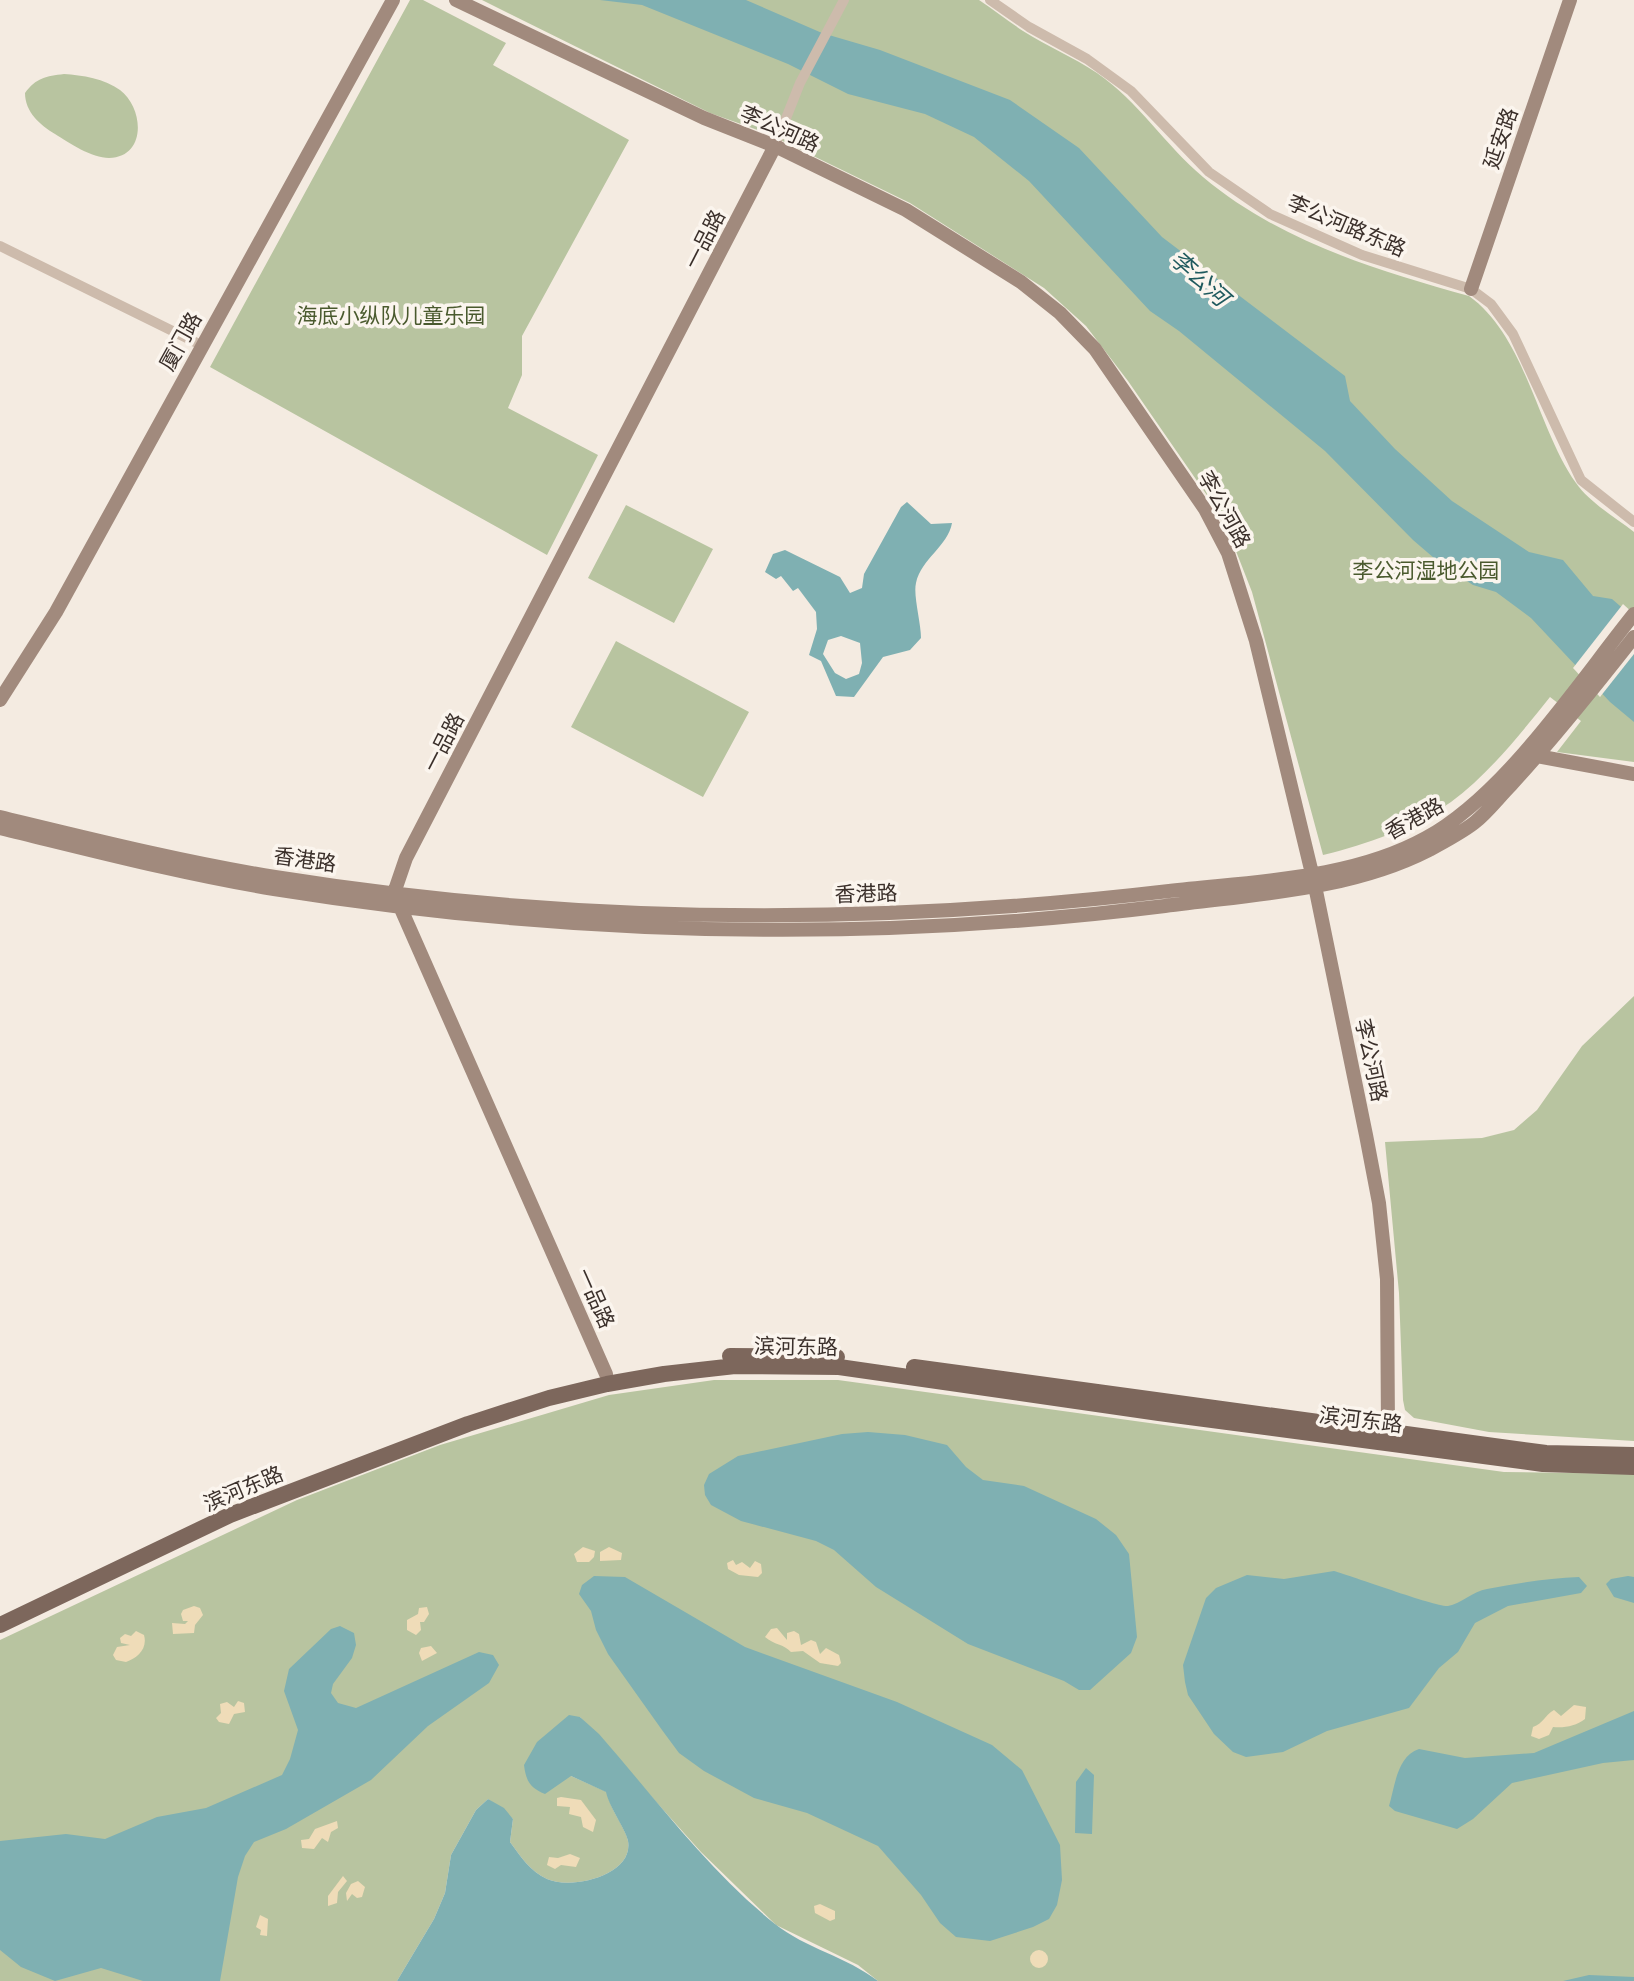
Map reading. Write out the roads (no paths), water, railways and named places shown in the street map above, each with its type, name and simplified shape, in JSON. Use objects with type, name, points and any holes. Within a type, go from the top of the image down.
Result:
[{"type":"main road","name":"滨河东路","points":[[0,1614],[243,1498],[461,1416],[547,1388],[667,1362],[736,1356],[839,1357],[1546,1453],[1634,1455]]},
{"type":"main road","name":"滨河东路","points":[[0,1625],[230,1515],[455,1429],[549,1398],[607,1384],[723,1367],[839,1367],[1543,1464],[1634,1467]]},
{"type":"street","name":"厦门路","points":[[0,700],[56,612],[393,0]]},
{"type":"street","name":"李公河路","points":[[456,0],[704,118],[775,146],[906,210],[962,244],[1060,313],[1096,349],[1205,509],[1228,553],[1256,641],[1313,880],[1379,1203],[1387,1279],[1388,1430]]},
{"type":"street","points":[[775,146],[800,83],[844,0]]},
{"type":"street","name":"李公河路东路","points":[[990,0],[1029,27],[1087,59],[1130,91],[1209,172],[1270,214],[1362,255],[1471,289],[1491,304],[1513,334],[1581,480],[1634,522]]},
{"type":"street","name":"延安路","points":[[1471,289],[1570,0]]},
{"type":"street","name":"一品路","points":[[606,1374],[397,900],[406,858],[775,146]]},
{"type":"street","points":[[0,246],[201,345]]},
{"type":"street","name":"香港路","points":[[1313,880],[1389,856],[1464,814],[1524,750],[1634,614]]},
{"type":"street","name":"香港路","points":[[0,828],[134,861],[257,886],[397,900],[667,913],[856,915],[1045,905],[1313,880],[1393,867],[1475,823],[1573,715],[1634,637]]},
{"type":"street","points":[[1537,756],[1634,774]]},
{"type":"street","name":"香港路","points":[[0,817],[139,850],[397,900]]},
{"type":"water","name":"李公河","points":[[600,0],[746,0],[822,33],[880,50],[1010,100],[1079,148],[1162,237],[1345,376],[1350,401],[1395,449],[1452,501],[1529,552],[1563,560],[1593,596],[1612,599],[1634,618],[1634,722],[1610,702],[1531,618],[1496,592],[1473,585],[1441,564],[1413,540],[1325,451],[1179,331],[1150,311],[1029,181],[974,137],[925,114],[848,94],[788,64],[642,5]]},
{"type":"water","points":[[907,502],[931,524],[952,523],[950,531],[923,567],[916,583],[921,638],[910,650],[883,657],[854,697],[836,696],[821,661],[809,655],[817,629],[816,612],[798,588],[793,591],[781,576],[776,579],[765,572],[773,554],[785,550],[840,577],[850,593],[862,588],[864,574],[901,507]],"holes":[[[841,636],[860,643],[862,663],[859,674],[846,679],[835,673],[823,654],[828,640]]]},
{"type":"water","points":[[868,1432],[905,1435],[947,1445],[966,1467],[983,1480],[1024,1486],[1096,1519],[1116,1535],[1129,1554],[1137,1637],[1131,1653],[1090,1690],[1079,1690],[1064,1681],[968,1644],[876,1587],[834,1550],[816,1541],[741,1521],[711,1505],[705,1495],[704,1485],[709,1474],[738,1456],[842,1434]]},
{"type":"water","points":[[1334,1571],[1448,1606],[1482,1590],[1533,1581],[1579,1577],[1587,1586],[1581,1593],[1508,1606],[1475,1623],[1458,1652],[1439,1668],[1409,1708],[1327,1731],[1283,1752],[1246,1757],[1233,1752],[1214,1734],[1188,1695],[1185,1682],[1183,1665],[1206,1598],[1216,1588],[1247,1575],[1284,1579]]},
{"type":"water","points":[[594,1576],[625,1577],[745,1647],[897,1702],[992,1745],[1022,1770],[1060,1845],[1062,1880],[1057,1905],[1049,1919],[990,1941],[956,1937],[940,1923],[921,1895],[878,1846],[807,1813],[754,1798],[704,1771],[679,1753],[608,1654],[596,1630],[591,1611],[579,1594],[582,1585]]},
{"type":"water","points":[[1634,1577],[1634,1603],[1614,1597],[1606,1584],[1611,1579]]},
{"type":"water","points":[[340,1626],[354,1633],[356,1645],[352,1658],[333,1684],[331,1693],[338,1703],[356,1708],[479,1652],[493,1655],[499,1665],[489,1683],[428,1726],[371,1780],[286,1829],[254,1842],[245,1856],[238,1877],[220,1981],[143,1981],[101,1968],[55,1981],[21,1967],[0,1950],[0,1841],[66,1834],[105,1839],[157,1817],[206,1808],[282,1775],[290,1759],[298,1730],[284,1691],[289,1669],[331,1629]]},
{"type":"water","points":[[1634,1711],[1634,1760],[1603,1763],[1512,1783],[1473,1819],[1457,1829],[1395,1811],[1389,1806],[1401,1765],[1419,1749],[1465,1758],[1534,1753]]},
{"type":"water","points":[[569,1715],[580,1717],[599,1734],[683,1833],[750,1903],[787,1932],[853,1965],[878,1981],[397,1981],[434,1919],[445,1893],[451,1855],[476,1810],[488,1799],[504,1808],[513,1819],[510,1842],[531,1868],[547,1879],[571,1883],[585,1881],[611,1871],[621,1863],[627,1853],[628,1841],[606,1792],[571,1776],[545,1794],[532,1786],[526,1775],[524,1765],[537,1742]]},
{"type":"water","points":[[1086,1768],[1094,1775],[1092,1834],[1075,1833],[1076,1782]]},
{"type":"water","points":[[1589,1975],[1634,1977],[1634,1981],[1563,1981]]},
{"type":"park label","name":"海底小纵队儿童乐园","points":[[391,315]]},
{"type":"park label","name":"李公河湿地公园","points":[[1426,570]]}]
